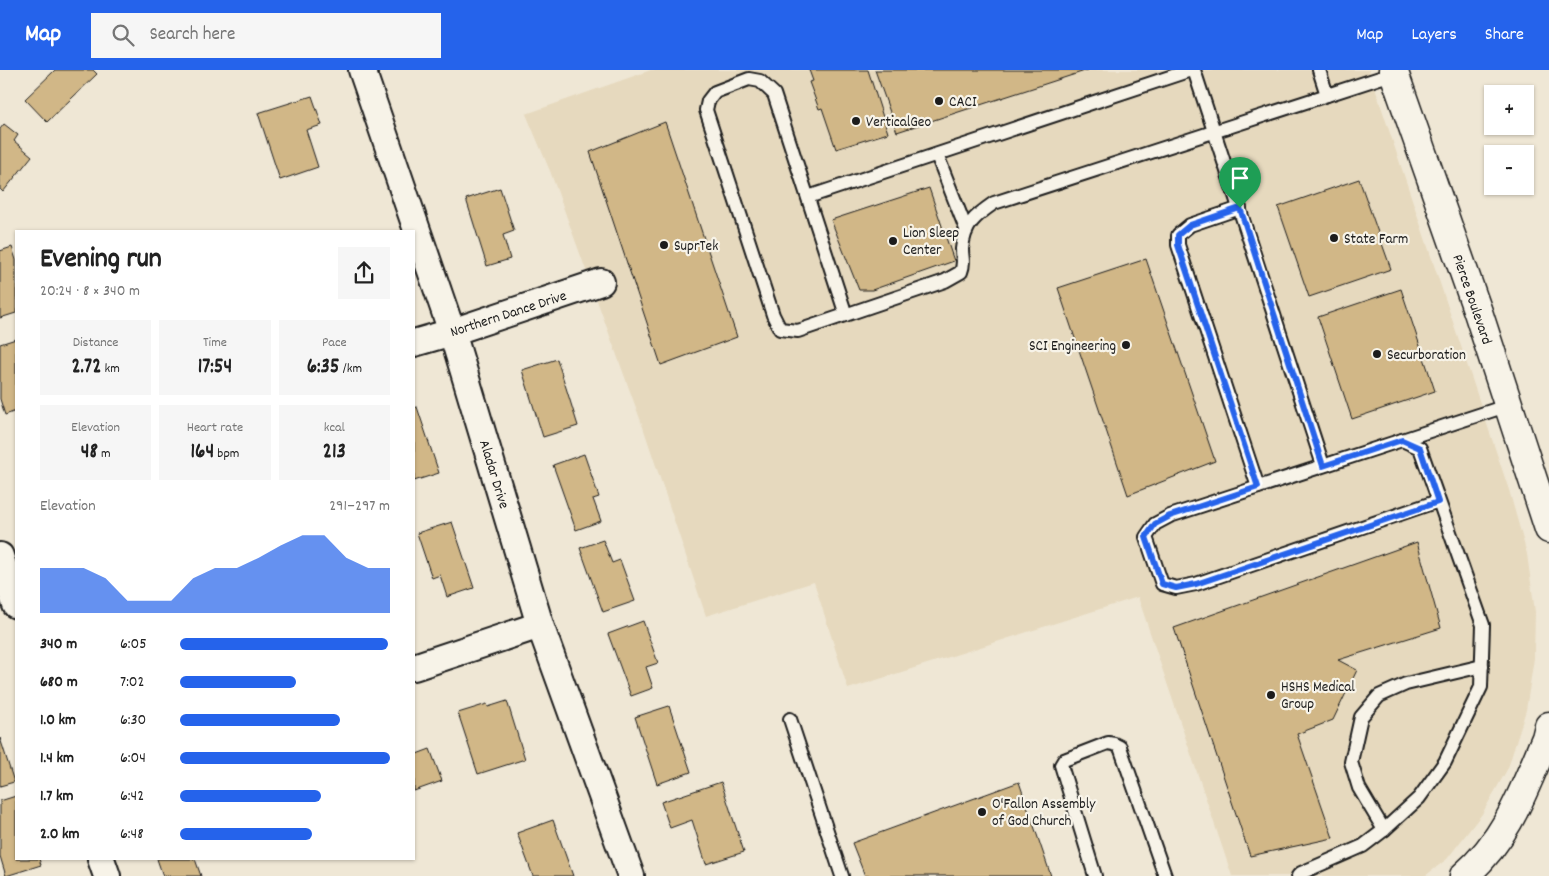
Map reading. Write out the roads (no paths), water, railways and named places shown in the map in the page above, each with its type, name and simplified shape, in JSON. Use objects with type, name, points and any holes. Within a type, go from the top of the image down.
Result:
[{"type":"street","name":"Aladar Drive","points":[[362,70],[452,332],[540,625],[631,876]]},
{"type":"street","name":"Pierce Boulevard","points":[[1394,72],[1509,405],[1549,528]]},
{"type":"street","name":"Northern Dance Drive","points":[[415,343],[601,282]]},
{"type":"street","points":[[0,556],[15,602]]},
{"type":"street","points":[[415,667],[540,625]]},
{"type":"street","points":[[1464,876],[1492,847],[1503,831],[1518,804],[1546,738],[1549,726]]},
{"type":"street","points":[[101,860],[106,876]]},
{"type":"lane","points":[[808,197],[1193,70],[1240,208],[1323,466]]},
{"type":"lane","points":[[1319,70],[1327,95]]},
{"type":"lane","points":[[846,315],[774,94],[760,81],[749,79],[715,92],[708,101],[706,110],[773,315],[780,329],[798,331],[846,315],[945,281],[962,272],[965,263],[962,251],[966,229],[976,215],[994,203],[1394,72]]},
{"type":"lane","points":[[936,155],[966,229]]},
{"type":"lane","points":[[1240,208],[1190,225],[1178,235],[1178,245],[1258,487]]},
{"type":"lane","points":[[1438,502],[1196,584],[1176,588],[1162,584],[1146,537],[1155,524],[1170,516],[1509,405]]},
{"type":"lane","points":[[1298,876],[1363,846],[1384,830],[1419,798],[1446,762],[1481,687],[1483,625],[1420,448],[1402,440]]},
{"type":"lane","points":[[1384,830],[1359,788],[1351,762],[1361,717],[1379,696],[1406,684],[1482,666]]},
{"type":"lane","points":[[790,719],[842,876]]},
{"type":"lane","points":[[1095,876],[1061,765],[1064,760],[1108,743],[1120,747],[1165,876]]},
{"type":"place","name":"CACI","points":[[939,101]]},
{"type":"place","name":"VerticalGeo","points":[[856,121]]},
{"type":"place","name":"State Farm","points":[[1334,238]]},
{"type":"place","name":"Lion Sleep Center","points":[[893,241]]},
{"type":"place","name":"SuprTek","points":[[664,245]]},
{"type":"place","name":"SCI Engineering","points":[[1126,345]]},
{"type":"place","name":"Securboration","points":[[1377,354]]},
{"type":"place","name":"HSHS Medical Group","points":[[1271,695]]},
{"type":"place","name":"O'Fallon Assembly of God Church","points":[[982,812]]}]
